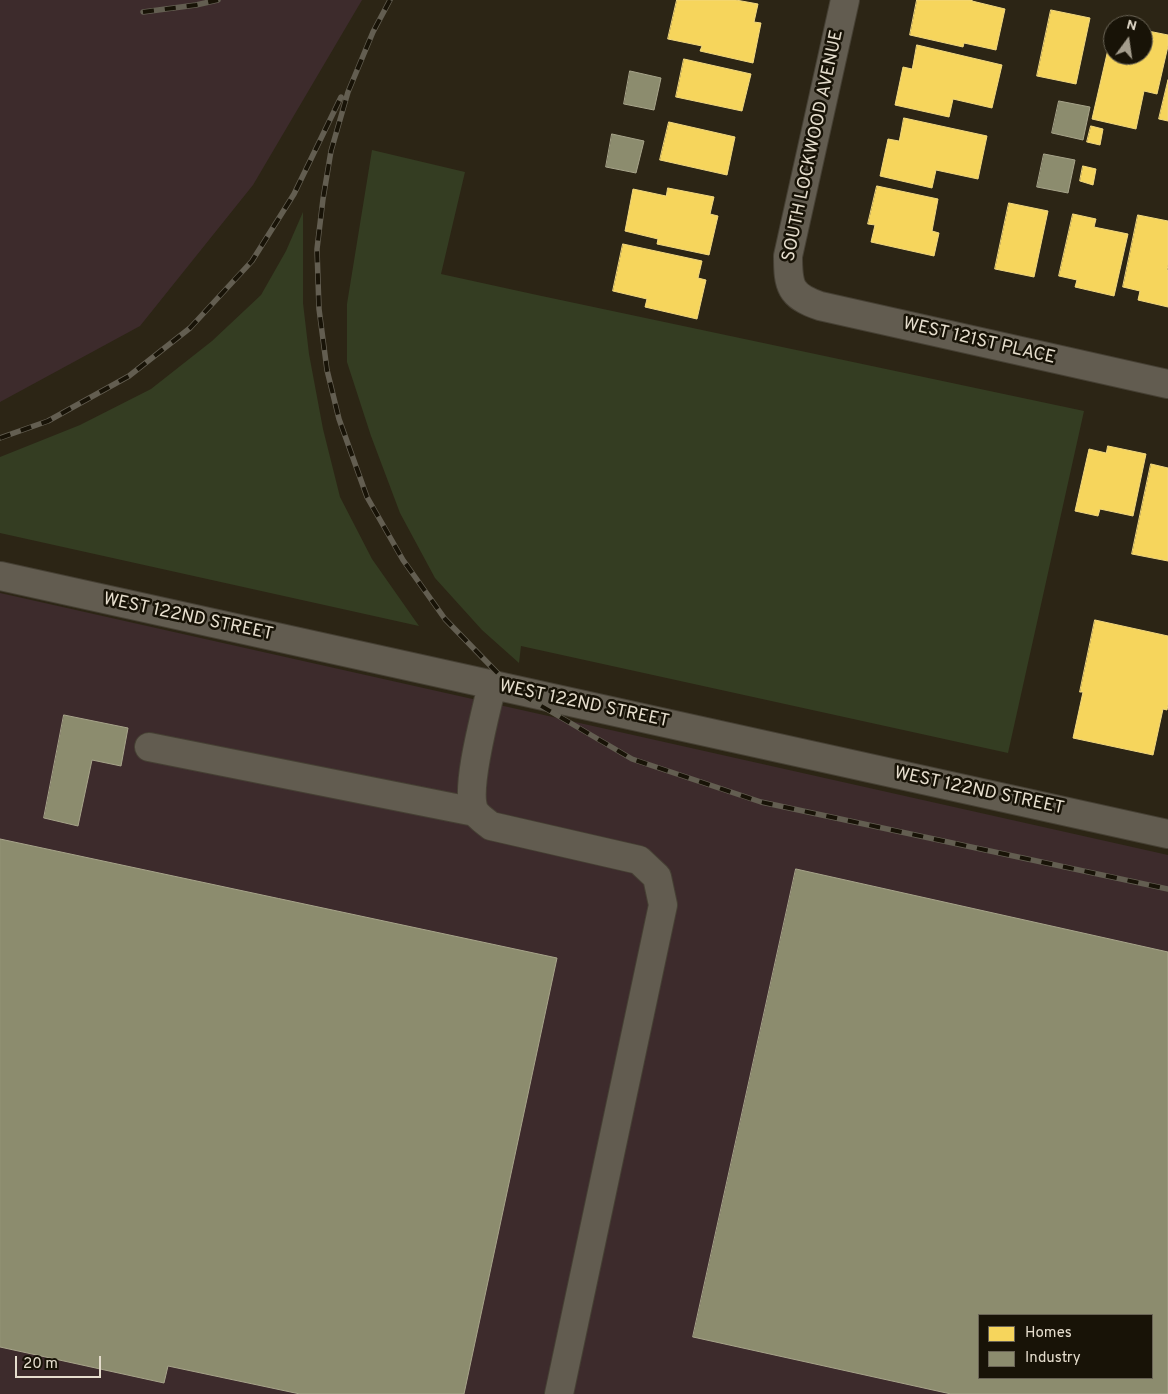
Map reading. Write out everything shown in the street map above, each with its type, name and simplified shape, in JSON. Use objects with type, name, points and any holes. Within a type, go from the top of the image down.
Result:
[{"type":"street","name":"SOUTH LOCKWOOD AVENUE","points":[[794,291],[788,277],[788,256],[845,0]]},
{"type":"street","name":"WEST 121ST PLACE","points":[[794,291],[806,301],[820,306],[1168,384]]},
{"type":"street","name":"WEST 122ND STREET","points":[[0,576],[1168,834]]},
{"type":"street","points":[[475,812],[471,794],[476,760],[492,685]]},
{"type":"street","points":[[149,747],[475,812],[491,826],[639,860],[657,877],[663,905],[559,1394]]},
{"type":"shaded area","points":[[0,0],[362,0],[253,185],[140,326],[0,402]]},
{"type":"shaded area","points":[[0,593],[1168,855],[1168,1394],[0,1394]]},
{"type":"green space","points":[[372,150],[465,172],[441,274],[1084,411],[1008,753],[521,646],[519,663],[482,630],[435,578],[400,513],[371,436],[347,362],[347,304]]},
{"type":"green space","points":[[303,212],[303,303],[309,354],[323,429],[340,497],[372,559],[419,626],[0,533],[0,457],[80,425],[151,389],[212,341],[261,295],[286,251]]},
{"type":"building: Homes","points":[[677,0],[736,0],[758,4],[754,22],[761,23],[753,63],[700,51],[702,46],[668,39]]},
{"type":"building: Homes","points":[[917,0],[972,0],[1005,9],[996,50],[964,43],[963,47],[910,35]]},
{"type":"building: Homes","points":[[1051,10],[1090,18],[1076,84],[1037,76]]},
{"type":"building: Homes","points":[[1153,32],[1168,35],[1168,46],[1157,94],[1144,91],[1136,129],[1092,119],[1104,65],[1153,65]]},
{"type":"building: Homes","points":[[917,45],[1002,65],[992,108],[953,99],[949,117],[895,105],[903,67],[912,69]]},
{"type":"building: Homes","points":[[684,59],[751,74],[742,111],[676,97]]},
{"type":"building: Homes","points":[[1168,80],[1168,121],[1159,119]]},
{"type":"building: Homes","points":[[904,118],[987,136],[978,179],[936,170],[932,188],[880,176],[888,139],[899,141]]},
{"type":"building: Homes","points":[[669,122],[735,137],[727,175],[660,160]]},
{"type":"building: Homes","points":[[1091,126],[1103,129],[1100,145],[1087,142]]},
{"type":"building: Homes","points":[[1083,166],[1096,169],[1093,185],[1080,181]]},
{"type":"building: Homes","points":[[877,186],[938,199],[932,231],[939,233],[934,256],[871,242],[875,225],[868,224]]},
{"type":"building: Homes","points":[[668,188],[714,197],[710,214],[718,216],[709,255],[657,244],[658,239],[625,231],[633,189],[666,196]]},
{"type":"building: Homes","points":[[1009,203],[1048,211],[1034,277],[995,269]]},
{"type":"building: Homes","points":[[1073,214],[1096,219],[1094,227],[1128,234],[1114,296],[1075,287],[1077,280],[1059,276]]},
{"type":"building: Homes","points":[[1138,215],[1168,221],[1168,307],[1138,300],[1140,291],[1123,287]]},
{"type":"building: Homes","points":[[623,244],[702,261],[698,278],[706,280],[697,319],[645,307],[647,299],[613,291]]},
{"type":"building: Homes","points":[[1108,446],[1146,454],[1133,516],[1100,509],[1098,516],[1075,511],[1089,449],[1106,453]]},
{"type":"building: Homes","points":[[1151,464],[1168,468],[1168,561],[1132,554]]},
{"type":"building: Homes","points":[[1095,620],[1168,636],[1168,705],[1167,710],[1163,709],[1153,755],[1073,738],[1083,692],[1080,692]]},
{"type":"building: Industry","points":[[630,71],[661,78],[654,110],[624,104]]},
{"type":"building: Industry","points":[[1059,101],[1090,107],[1083,140],[1052,133]]},
{"type":"building: Industry","points":[[612,134],[644,141],[636,173],[606,167]]},
{"type":"building: Industry","points":[[1044,154],[1075,160],[1068,193],[1037,187]]},
{"type":"building: Industry","points":[[64,715],[128,728],[121,766],[92,760],[78,826],[44,818]]},
{"type":"building: Industry","points":[[0,839],[557,958],[464,1394],[300,1394],[168,1366],[164,1383],[0,1347]]},
{"type":"building: Industry","points":[[796,869],[1168,952],[1168,1394],[951,1394],[693,1337]]},
{"type":"railway","points":[[143,12],[218,0]]},
{"type":"railway","points":[[390,0],[373,32],[348,92],[331,151],[317,249],[319,309],[327,370],[339,419],[367,497],[403,560],[445,619],[514,690],[632,759],[761,802],[1168,889]]},
{"type":"railway","points":[[0,438],[48,421],[129,376],[190,328],[252,261],[294,194],[341,97]]}]
